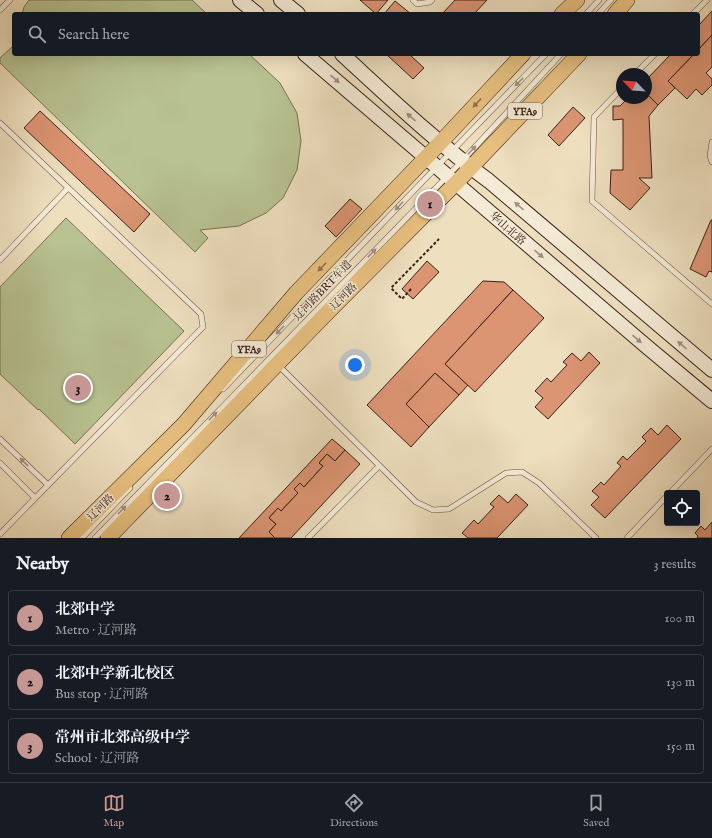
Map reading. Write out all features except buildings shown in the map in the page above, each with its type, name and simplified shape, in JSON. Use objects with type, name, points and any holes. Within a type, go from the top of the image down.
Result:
[{"type":"main road","points":[[240,0],[255,12]]},
{"type":"main road","points":[[281,0],[296,12]]},
{"type":"main road","points":[[564,12],[577,0]]},
{"type":"main road","points":[[617,12],[627,0]]},
{"type":"main road","name":"华山北路","points":[[307,56],[712,401]]},
{"type":"main road","points":[[344,56],[445,147],[489,181],[709,365]]},
{"type":"main road","name":"辽河路","points":[[69,538],[184,424],[296,293],[431,162],[520,56]]},
{"type":"main road","name":"辽河路","points":[[108,538],[277,364],[466,164],[519,118],[577,56]]},
{"type":"lane","points":[[0,10],[10,0]]},
{"type":"lane","points":[[413,0],[418,4],[430,2],[432,0]]},
{"type":"lane","points":[[588,12],[600,0]]},
{"type":"lane","points":[[600,12],[612,0]]},
{"type":"lane","points":[[695,12],[707,0]]},
{"type":"lane","points":[[445,147],[544,56]]},
{"type":"lane","points":[[466,164],[559,56]]},
{"type":"lane","points":[[642,68],[653,56]]},
{"type":"lane","points":[[616,94],[594,117],[592,201],[712,304]]},
{"type":"lane","points":[[0,123],[201,314],[203,327],[0,534]]},
{"type":"lane","points":[[712,142],[710,156],[712,162]]},
{"type":"lane","name":"辽河路BRT车道","points":[[218,395],[431,162]]},
{"type":"lane","name":"辽河路BRT车道","points":[[95,538],[238,390],[452,179]]},
{"type":"lane","points":[[0,260],[68,188]]},
{"type":"lane","points":[[277,364],[416,502],[433,510],[449,509],[506,473],[522,472],[539,483],[596,538]]},
{"type":"lane","points":[[164,452],[202,412]]},
{"type":"lane","points":[[0,439],[48,485]]},
{"type":"lane","points":[[673,490],[712,449]]},
{"type":"lane","points":[[0,463],[35,498]]},
{"type":"lane","points":[[308,538],[379,466]]},
{"type":"lane","points":[[82,538],[131,486]]},
{"type":"lane","points":[[627,538],[664,499]]},
{"type":"path","points":[[411,289],[402,299],[391,288],[439,239]]},
{"type":"green space","points":[[29,0],[192,0],[205,12],[23,12]]},
{"type":"green space","points":[[12,47],[12,56],[251,56],[280,83],[297,113],[301,141],[297,170],[283,198],[266,213],[239,226],[200,230],[208,238],[195,252],[0,63],[0,58]]},
{"type":"green space","points":[[66,218],[184,331],[75,444],[0,374],[0,287]]},
{"type":"place","name":"北郊中学","points":[[430,204]]},
{"type":"place","name":"常州市北郊高级中学","points":[[78,388]]},
{"type":"place","name":"北郊中学新北校区","points":[[167,496]]}]
